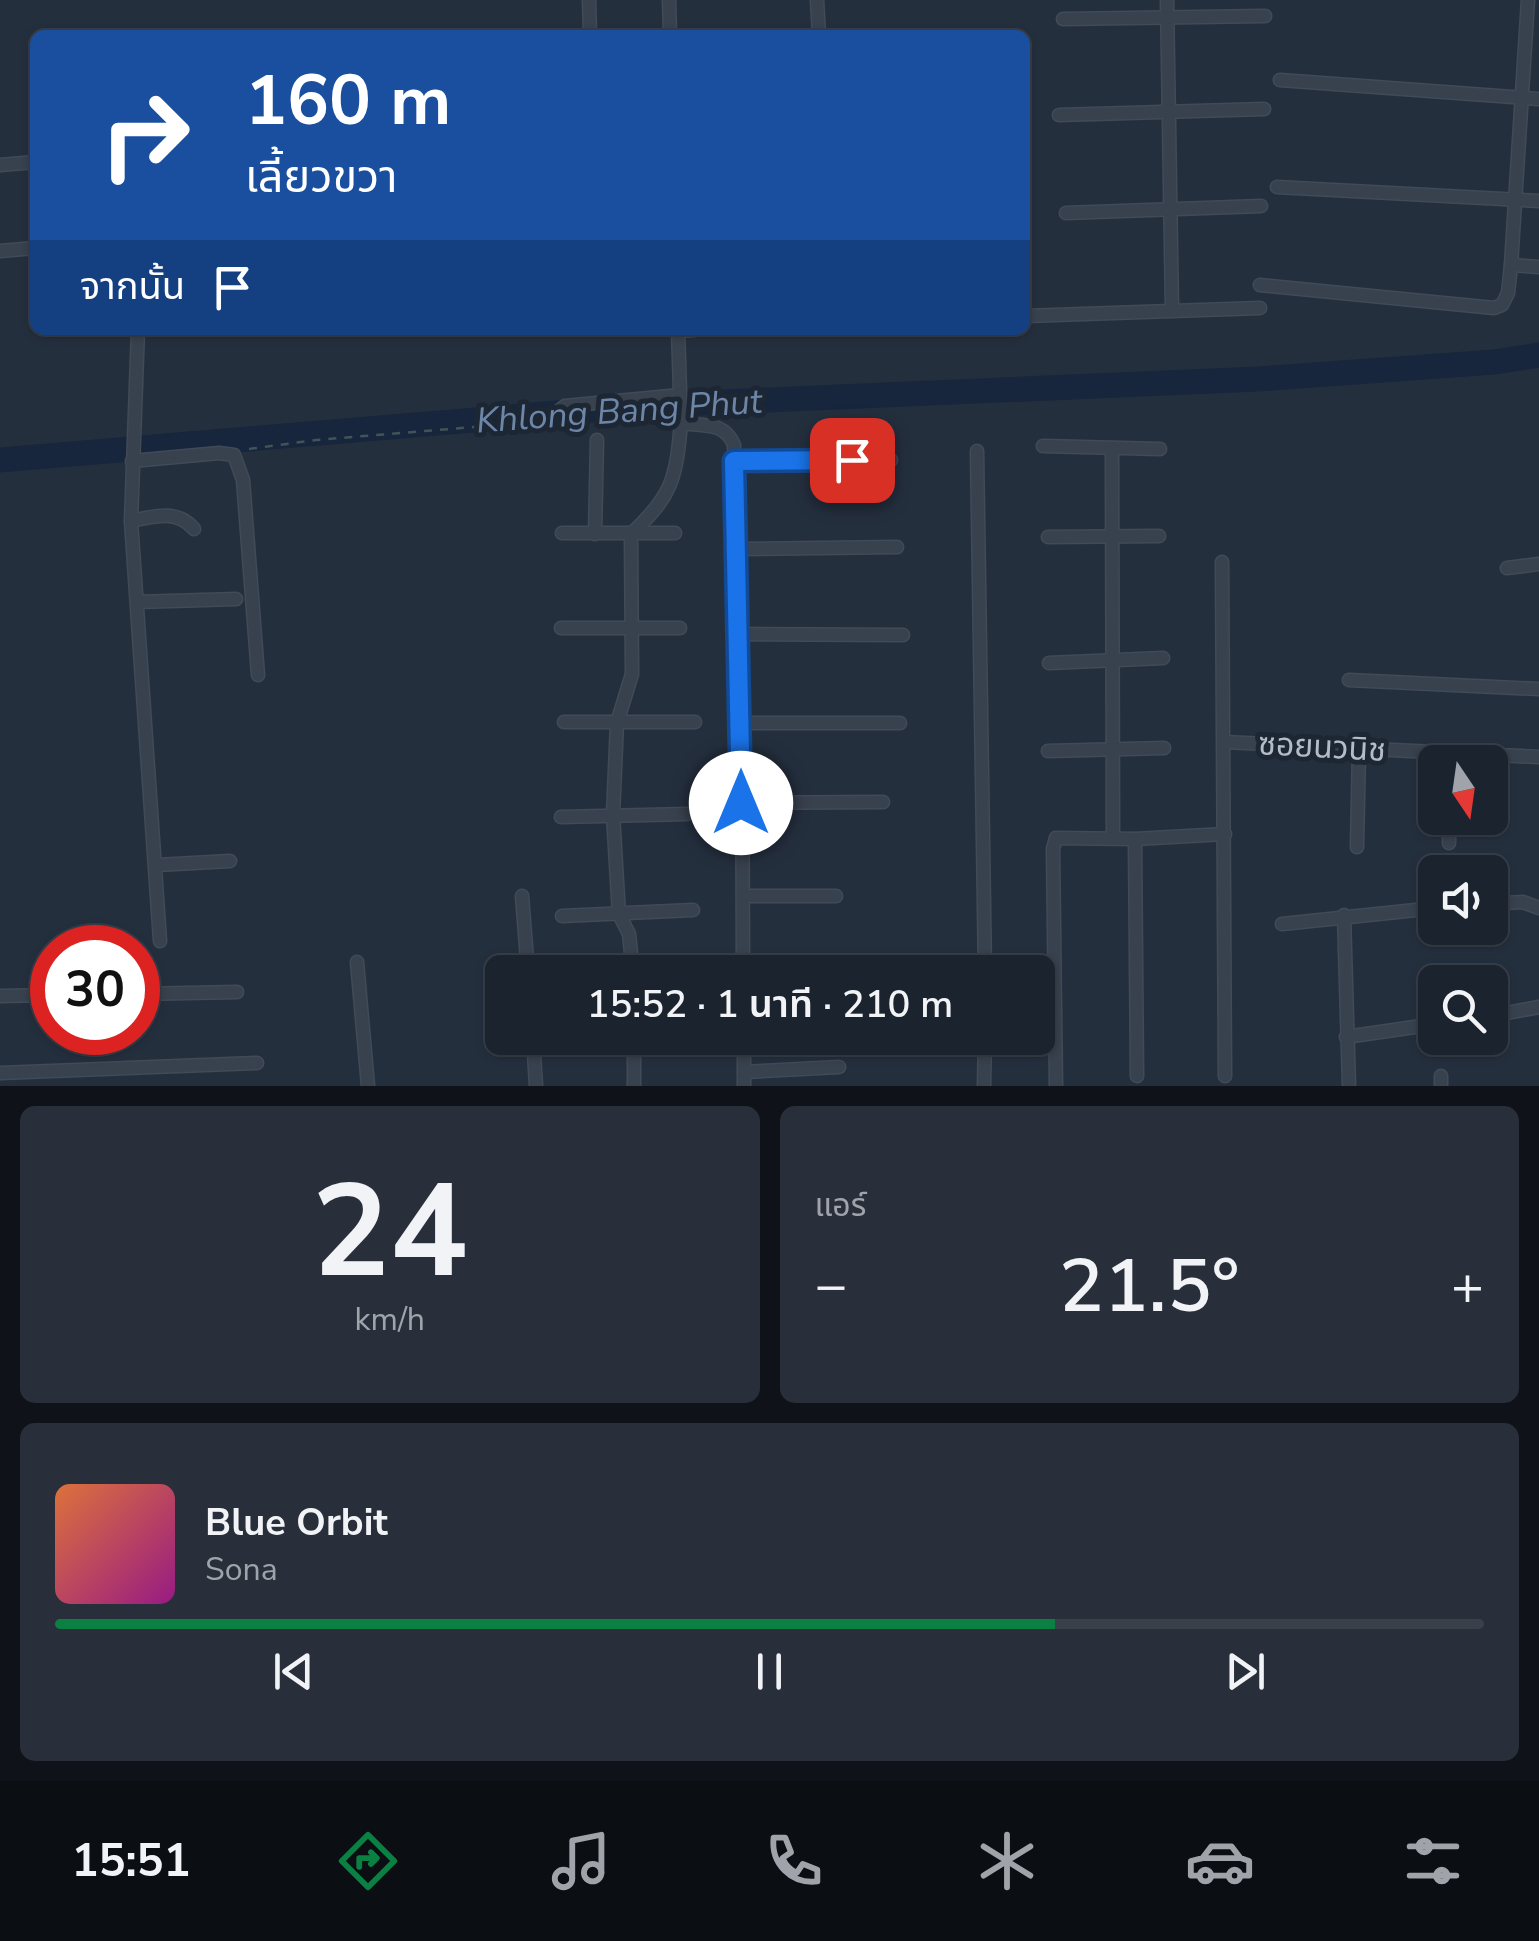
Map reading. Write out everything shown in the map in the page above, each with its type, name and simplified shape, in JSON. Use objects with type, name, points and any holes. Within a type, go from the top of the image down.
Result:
[{"type":"street","points":[[589,0],[590,30]]},
{"type":"street","points":[[669,0],[670,30]]},
{"type":"street","points":[[817,0],[819,30]]},
{"type":"street","points":[[1167,0],[1172,310]]},
{"type":"street","points":[[1260,285],[1494,308],[1506,300],[1528,0]]},
{"type":"street","points":[[1063,19],[1265,16]]},
{"type":"street","points":[[1280,80],[1539,99]]},
{"type":"street","points":[[1059,115],[1264,109]]},
{"type":"street","points":[[0,164],[30,162]]},
{"type":"street","points":[[1277,187],[1539,201]]},
{"type":"street","points":[[1066,212],[1261,206]]},
{"type":"street","points":[[0,251],[30,248]]},
{"type":"street","points":[[1510,266],[1539,266]]},
{"type":"street","points":[[1030,316],[1260,308]]},
{"type":"street","points":[[138,335],[131,521],[159,925]]},
{"type":"street","points":[[631,955],[629,934],[619,914],[613,816],[617,722],[632,674],[631,534],[660,507],[678,467],[678,335]]},
{"type":"street","points":[[546,421],[565,406],[681,406],[729,432],[734,445],[742,723],[743,955]]},
{"type":"street","points":[[594,534],[597,440]]},
{"type":"street","points":[[1043,446],[1160,449]]},
{"type":"street","points":[[1112,448],[1113,837]]},
{"type":"street","points":[[977,450],[985,955]]},
{"type":"street","points":[[133,451],[234,455],[243,480],[258,675]]},
{"type":"street","points":[[734,461],[891,460]]},
{"type":"street","points":[[131,521],[170,516],[182,518],[194,529]]},
{"type":"street","points":[[562,533],[676,533]]},
{"type":"street","points":[[1048,537],[1159,536]]},
{"type":"street","points":[[737,549],[897,547]]},
{"type":"street","points":[[1222,562],[1225,1076]]},
{"type":"street","points":[[1507,568],[1539,564]]},
{"type":"street","points":[[137,602],[236,599]]},
{"type":"street","points":[[561,628],[680,628]]},
{"type":"street","points":[[740,634],[903,635]]},
{"type":"street","points":[[1049,663],[1162,658]]},
{"type":"street","points":[[1350,680],[1539,689]]},
{"type":"street","points":[[564,722],[695,722]]},
{"type":"street","points":[[742,723],[900,723]]},
{"type":"street","name":"ซอยนวนิช","points":[[1224,742],[1418,755]]},
{"type":"street","points":[[1048,751],[1164,748]]},
{"type":"street","points":[[1357,846],[1360,749]]},
{"type":"street","name":"ซอยนวนิช","points":[[1508,757],[1539,757]]},
{"type":"street","points":[[741,803],[883,802]]},
{"type":"street","points":[[561,817],[687,814]]},
{"type":"street","points":[[1056,1086],[1056,838],[1225,834]]},
{"type":"street","points":[[1449,835],[1449,842]]},
{"type":"street","points":[[1134,839],[1137,1076]]},
{"type":"street","points":[[157,865],[230,861]]},
{"type":"street","points":[[522,896],[527,955]]},
{"type":"street","points":[[743,896],[836,896]]},
{"type":"street","points":[[1508,903],[1523,902],[1539,908]]},
{"type":"street","points":[[1282,924],[1418,909]]},
{"type":"street","points":[[562,916],[693,910]]},
{"type":"street","points":[[1344,916],[1348,1086]]},
{"type":"street","points":[[357,962],[368,1086]]},
{"type":"street","points":[[160,994],[238,992]]},
{"type":"street","points":[[0,996],[30,995]]},
{"type":"street","points":[[1508,1013],[1539,1007]]},
{"type":"street","points":[[1346,1037],[1418,1026]]},
{"type":"street","points":[[533,1055],[536,1086]]},
{"type":"street","points":[[634,1055],[634,1086]]},
{"type":"street","points":[[984,1055],[984,1086]]},
{"type":"street","points":[[0,1073],[257,1063]]},
{"type":"street","points":[[744,1079],[839,1067]]},
{"type":"path","points":[[603,417],[660,414]]},
{"type":"path","points":[[234,455],[254,448],[316,440],[546,421]]},
{"type":"waterway","name":"Khlong Bang Phut","points":[[0,460],[652,405],[1258,379],[1494,362],[1539,355]]},
{"type":"route","points":[[741,803],[734,461],[852,460]]}]
